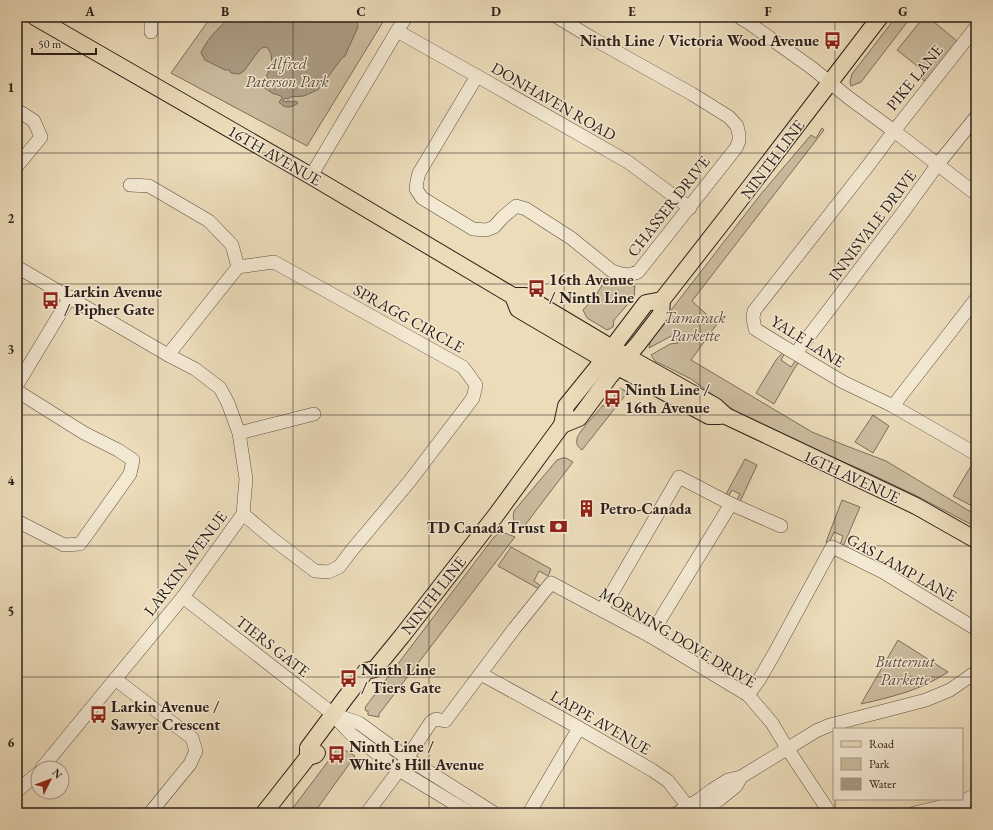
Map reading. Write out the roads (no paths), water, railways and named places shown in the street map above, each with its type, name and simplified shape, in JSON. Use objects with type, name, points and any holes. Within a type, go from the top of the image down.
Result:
[{"type":"main road","name":"16TH AVENUE","points":[[35,17],[311,176],[513,296],[525,296],[608,354],[715,406],[726,416],[916,506],[976,540]]},
{"type":"main road","name":"NINTH LINE","points":[[562,425],[579,418],[610,376],[661,314],[662,300],[733,210],[880,17]]},
{"type":"main road","name":"NINTH LINE","points":[[264,813],[308,758],[308,748],[339,718],[366,671],[374,669],[402,636],[496,515],[562,425],[566,406],[608,354],[646,302],[662,300]]},
{"type":"street","points":[[151,17],[151,32]]},
{"type":"street","points":[[311,176],[406,17]]},
{"type":"street","name":"CHASSER DRIVE","points":[[477,76],[419,173],[416,189],[422,198],[473,229],[486,230],[494,227],[516,206],[526,209],[571,238],[612,271],[629,275],[638,272],[736,148],[739,141],[737,126],[729,117],[692,94],[556,17]]},
{"type":"street","points":[[739,17],[802,61],[976,194]]},
{"type":"street","name":"PIKE LANE","points":[[894,131],[976,27]]},
{"type":"street","name":"DONHAVEN ROAD","points":[[397,31],[628,162],[690,208]]},
{"type":"street","points":[[17,110],[34,120],[41,137],[17,166]]},
{"type":"street","name":"INNISVALE DRIVE","points":[[796,353],[938,164],[976,117]]},
{"type":"street","name":"YALE LANE","points":[[894,131],[754,311],[753,318],[756,329],[786,348],[843,382],[893,406],[976,454]]},
{"type":"street","points":[[130,186],[149,186],[209,221],[232,245],[238,267],[168,355]]},
{"type":"street","name":"SPRAGG CIRCLE","points":[[238,267],[274,262],[462,367],[476,386],[473,398],[409,482],[339,567],[328,572],[315,571],[243,514]]},
{"type":"street","name":"LARKIN AVENUE","points":[[17,267],[168,355],[195,369],[220,388],[228,403],[239,433],[246,479],[243,514],[183,597],[49,760]]},
{"type":"street","points":[[17,385],[70,297]]},
{"type":"street","points":[[893,406],[976,299]]},
{"type":"street","points":[[17,391],[84,433],[118,450],[133,460],[130,474],[80,544],[64,545],[17,521]]},
{"type":"street","points":[[239,433],[314,414]]},
{"type":"street","points":[[602,610],[679,477],[731,504],[781,526]]},
{"type":"street","points":[[650,636],[731,504]]},
{"type":"street","name":"GAS LAMP LANE","points":[[748,695],[759,680],[832,547],[883,572],[976,629]]},
{"type":"street","name":"MORNING DOVE DRIVE","points":[[481,674],[514,629],[551,583],[650,636],[748,695],[772,723],[830,813]]},
{"type":"street","name":"TIERS GATE","points":[[183,597],[339,718]]},
{"type":"street","points":[[686,811],[712,790],[728,780],[741,777],[816,731],[830,725],[926,700],[950,690],[976,672]]},
{"type":"street","points":[[367,813],[399,770],[431,722],[436,720],[445,721],[481,674]]},
{"type":"street","name":"LAPPE AVENUE","points":[[481,674],[652,770],[668,781],[686,811]]},
{"type":"street","points":[[115,680],[192,738],[196,751],[190,764],[150,813]]},
{"type":"street","points":[[339,718],[359,723],[407,758],[494,813]]},
{"type":"street","points":[[339,718],[351,734],[399,770],[470,813]]},
{"type":"street","points":[[529,813],[579,728]]},
{"type":"street","points":[[699,813],[736,786],[741,777]]},
{"type":"street","points":[[17,791],[30,780]]},
{"type":"street","points":[[914,813],[964,808],[976,795]]},
{"type":"water","points":[[229,17],[358,17],[358,27],[345,56],[319,86],[319,89],[304,96],[290,97],[288,99],[285,98],[283,100],[285,102],[296,101],[298,103],[293,106],[286,107],[279,102],[282,98],[281,96],[272,93],[262,86],[272,64],[271,54],[268,48],[264,47],[260,49],[244,71],[239,74],[231,73],[229,70],[225,70],[205,60],[201,53],[204,47]]},
{"type":"place","name":"Ninth Line / Victoria Wood Avenue","points":[[832,40]]},
{"type":"place","name":"16th Avenue / Ninth Line","points":[[536,288]]},
{"type":"place","name":"Larkin Avenue / Pipher Gate","points":[[51,300]]},
{"type":"place","name":"Ninth Line / 16th Avenue","points":[[612,398]]},
{"type":"place","name":"Petro-Canada","points":[[587,508]]},
{"type":"place","name":"TD Canada Trust","points":[[558,527]]},
{"type":"place","name":"Ninth Line / Tiers Gate","points":[[348,678]]},
{"type":"place","name":"Larkin Avenue / Sawyer Crescent","points":[[98,715]]},
{"type":"place","name":"Ninth Line / White's Hill Avenue","points":[[336,755]]},
{"type":"park label","name":"Alfred Paterson Park","points":[[287,72]]},
{"type":"park label","name":"Tamarack Parkette","points":[[695,326]]},
{"type":"park label","name":"Butternut Parkette","points":[[905,670]]}]
